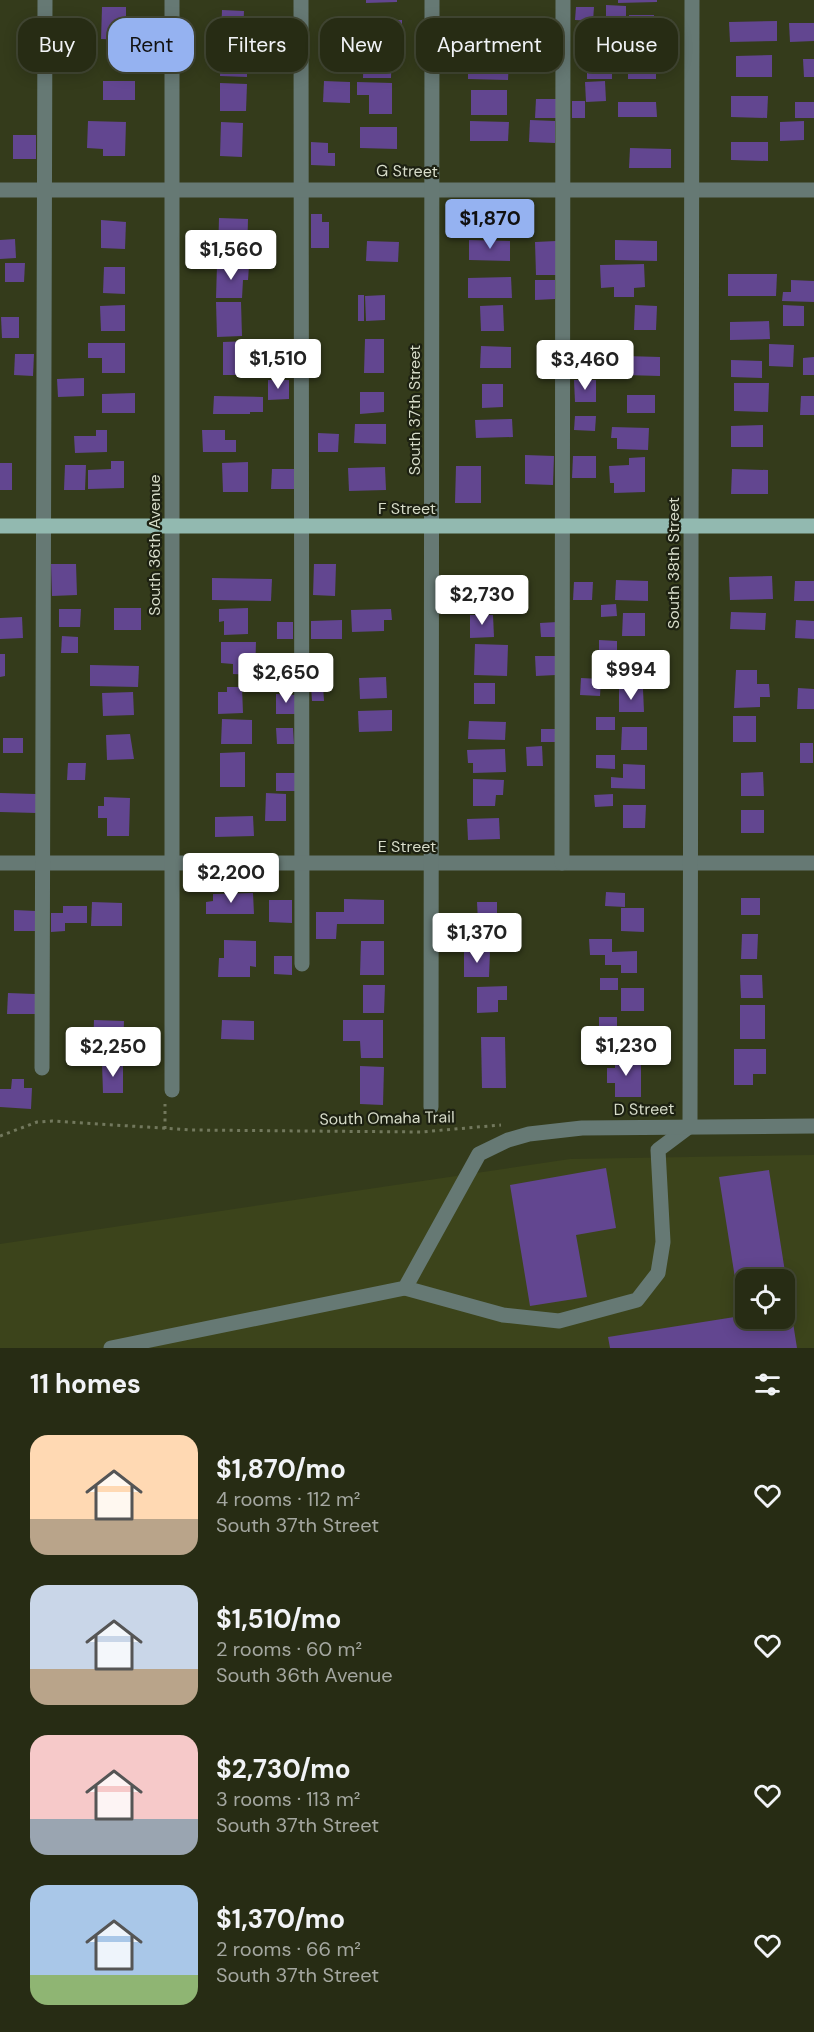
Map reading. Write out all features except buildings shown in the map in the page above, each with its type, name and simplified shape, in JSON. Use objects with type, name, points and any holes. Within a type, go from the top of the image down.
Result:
[{"type":"main road","name":"F Street","points":[[0,526],[814,526]]},
{"type":"street","points":[[42,1068],[45,0]]},
{"type":"street","name":"South 36th Avenue","points":[[172,0],[172,1090]]},
{"type":"street","points":[[301,0],[302,964]]},
{"type":"street","name":"South 37th Street","points":[[431,1107],[432,0]]},
{"type":"street","points":[[562,863],[563,0]]},
{"type":"street","name":"South 38th Street","points":[[690,1126],[692,0]]},
{"type":"street","name":"G Street","points":[[0,190],[814,190]]},
{"type":"street","name":"E Street","points":[[0,863],[814,863]]},
{"type":"street","points":[[111,1348],[405,1288],[503,1315],[559,1321],[637,1300],[658,1274],[663,1242],[658,1150],[690,1126]]},
{"type":"street","name":"D Street","points":[[405,1288],[479,1155],[508,1140],[549,1131],[690,1126],[814,1126]]},
{"type":"path","points":[[165,1129],[165,1102],[172,1090]]},
{"type":"path","name":"South Omaha Trail","points":[[0,1137],[37,1122],[52,1121],[131,1124],[165,1129],[421,1132],[504,1124]]},
{"type":"shaded area","points":[[814,1155],[814,1348],[0,1348],[0,1244],[570,1159]]}]
